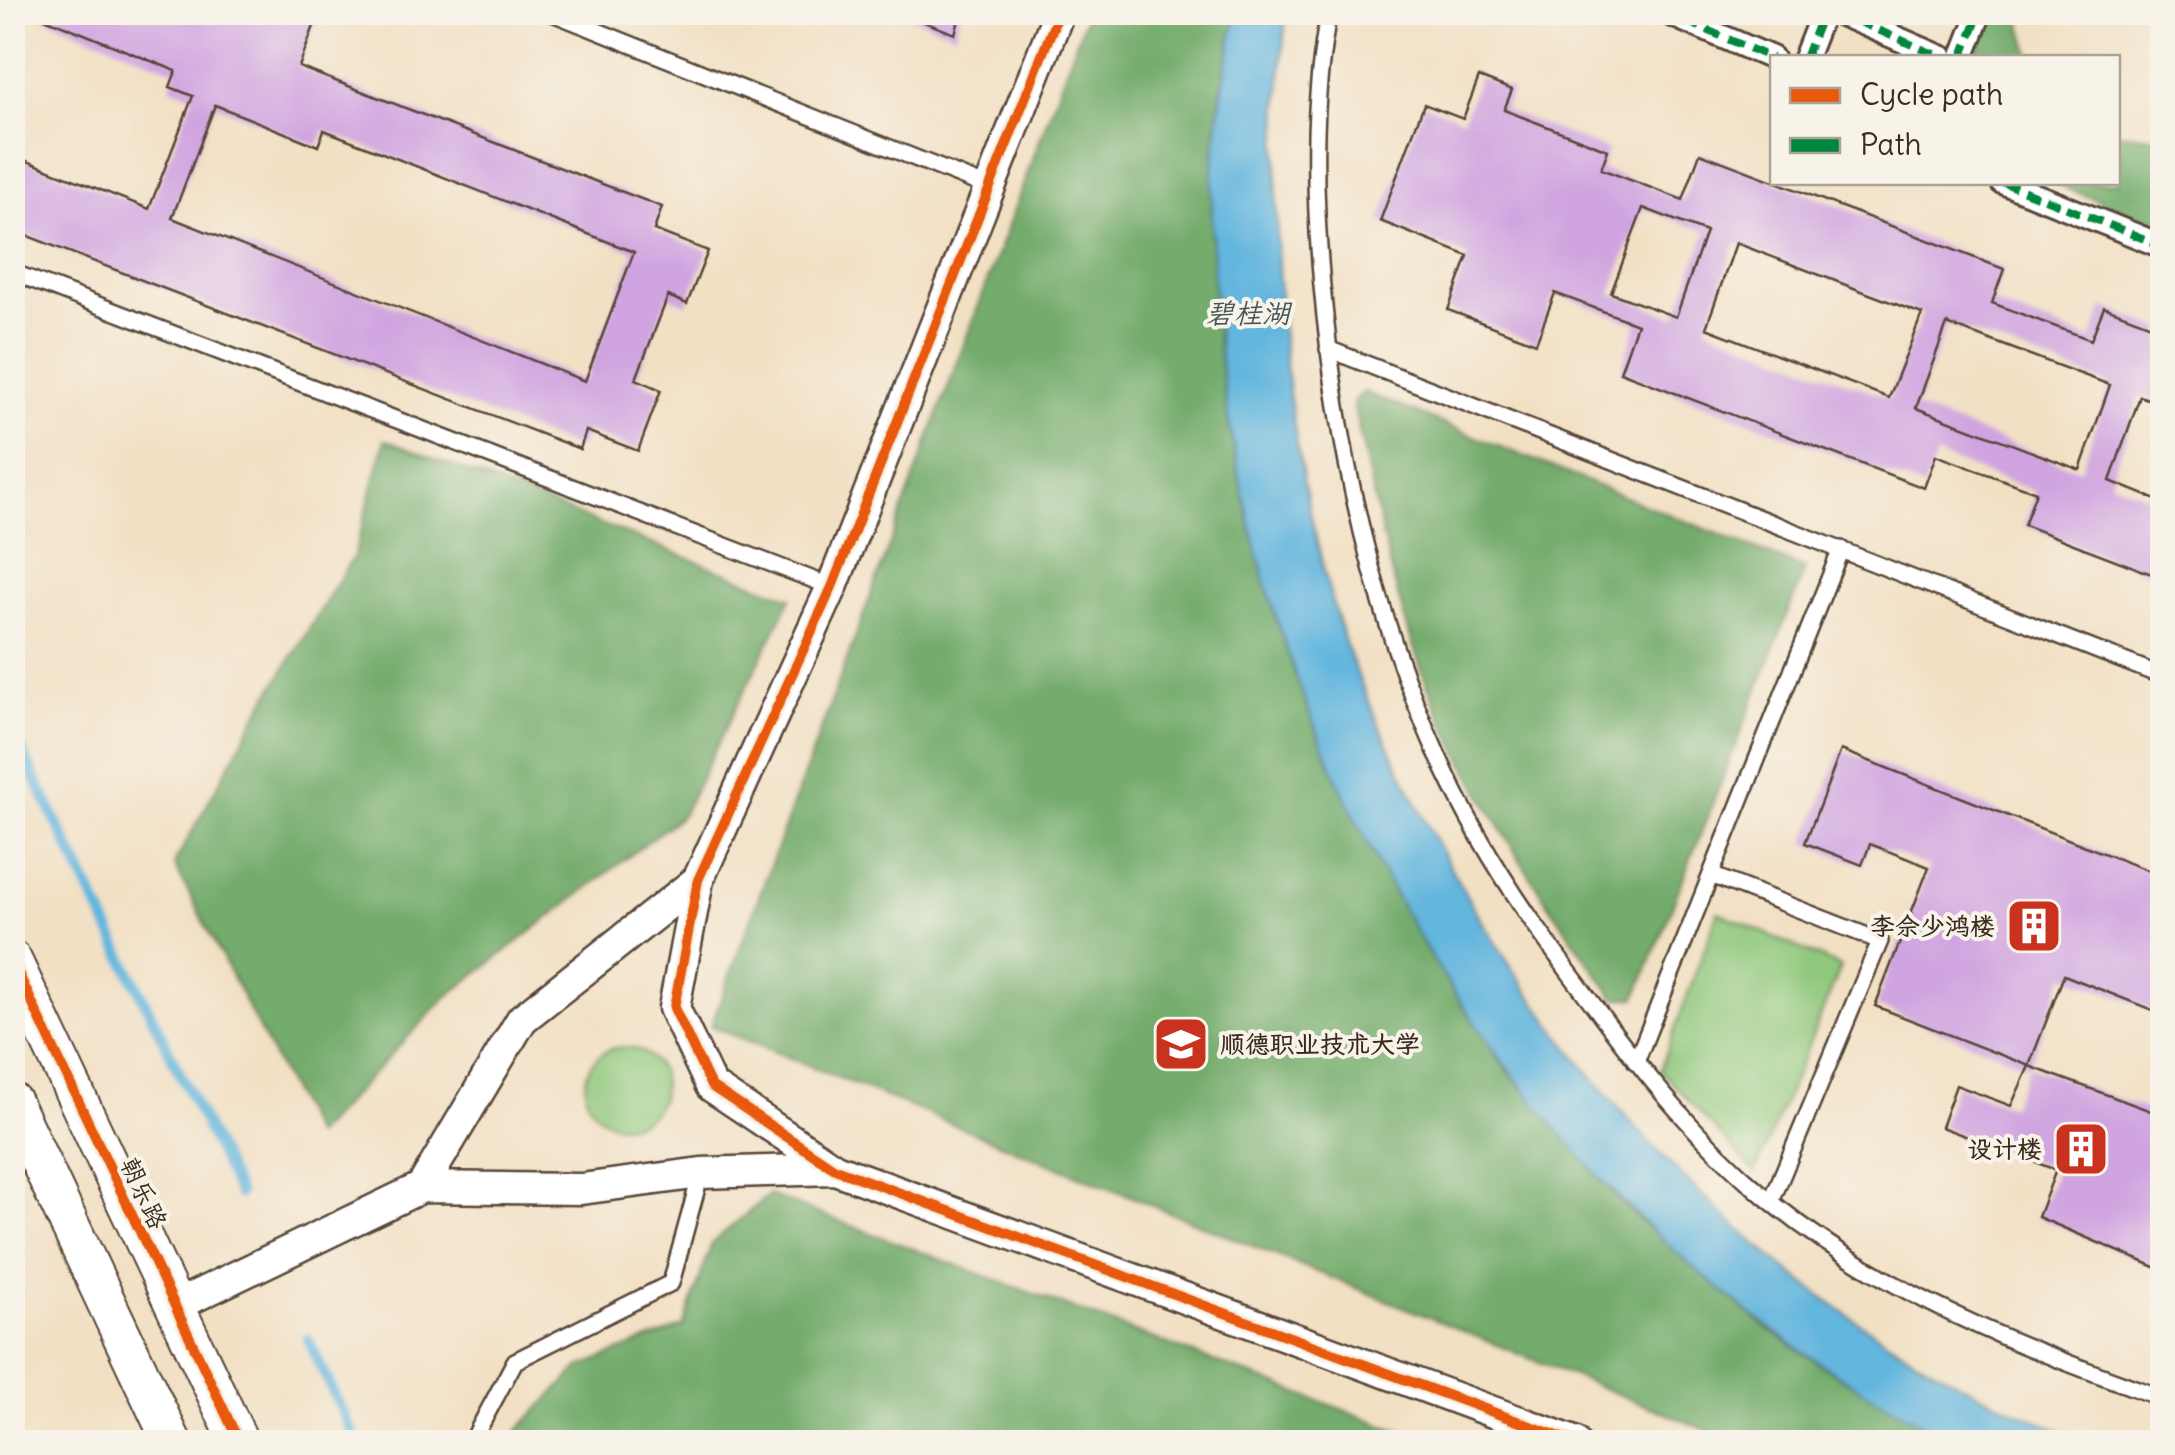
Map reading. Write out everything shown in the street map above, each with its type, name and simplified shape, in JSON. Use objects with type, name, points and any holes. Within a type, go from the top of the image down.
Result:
[{"type":"street","points":[[1059,12],[832,587],[698,880],[674,1008],[711,1086],[835,1169],[1574,1442]]},
{"type":"street","points":[[1664,12],[1770,57]]},
{"type":"street","points":[[1807,55],[1823,12]]},
{"type":"street","points":[[1836,12],[1936,55]]},
{"type":"street","points":[[1963,55],[1980,12]]},
{"type":"street","points":[[2010,185],[2162,246]]},
{"type":"street","points":[[422,1187],[522,1018],[698,880]]},
{"type":"street","name":"朝乐路","points":[[12,960],[239,1442]]},
{"type":"street","points":[[12,1102],[172,1442]]},
{"type":"street","points":[[175,1306],[422,1187],[581,1189],[701,1174],[835,1169]]},
{"type":"lane","points":[[550,12],[990,188]]},
{"type":"lane","points":[[1329,12],[1316,131],[1318,244],[1328,349],[1378,586],[1420,710],[1477,834],[1546,941],[1636,1062],[1696,1130],[1771,1202],[1816,1236],[1956,1317],[2006,1342],[2162,1398]]},
{"type":"lane","points":[[12,272],[832,587]]},
{"type":"lane","points":[[1328,349],[2162,676]]},
{"type":"lane","points":[[1636,1062],[1841,550]]},
{"type":"lane","points":[[1711,875],[1880,942],[1771,1202]]},
{"type":"lane","points":[[482,1442],[477,1432],[515,1362],[670,1282],[701,1174]]},
{"type":"green space","points":[[1087,13],[1236,13],[1220,100],[1212,195],[1217,337],[1233,436],[1389,882],[1500,1061],[1624,1206],[1768,1329],[1832,1372],[1959,1442],[1736,1442],[711,1026]]},
{"type":"green space","points":[[1990,13],[2019,13],[2030,55],[1975,55]]},
{"type":"green space","points":[[2120,133],[2162,138],[2162,225],[2058,185],[2120,185]]},
{"type":"green space","points":[[1364,392],[1805,569],[1636,998],[1615,998],[1566,929],[1498,824],[1439,712],[1411,640],[1379,519],[1353,402]]},
{"type":"green space","points":[[385,440],[791,598],[682,815],[445,998],[314,1136],[174,864],[262,706],[355,554]]},
{"type":"green space","points":[[1718,912],[1841,967],[1755,1172],[1660,1070]]},
{"type":"green space","points":[[624,1047],[639,1050],[651,1059],[660,1071],[660,1101],[651,1113],[639,1122],[624,1125],[609,1122],[597,1113],[588,1101],[585,1086],[588,1071],[597,1059],[609,1050]]},
{"type":"green space","points":[[769,1195],[1429,1442],[522,1442],[517,1431],[580,1367],[684,1326],[712,1243]]},
{"type":"water","name":"碧桂湖","points":[[1236,13],[1286,13],[1277,164],[1280,309],[1298,453],[1332,601],[1377,721],[1467,896],[1532,998],[1606,1093],[1688,1182],[1778,1262],[1875,1333],[1980,1394],[2091,1442],[1993,1446],[1949,1439],[1831,1370],[1754,1316],[1705,1277],[1597,1174],[1499,1057],[1414,928],[1342,790],[1285,645],[1243,496],[1219,346],[1212,196],[1217,127]]},
{"type":"building","points":[[30,12],[319,12],[299,67],[662,207],[654,230],[708,251],[687,304],[668,296],[636,379],[661,390],[638,451],[586,431],[580,449],[12,230],[12,155],[149,209],[193,96],[170,87],[176,71]],"holes":[[[215,105],[318,146],[324,130],[634,252],[585,381],[172,218]]]},
{"type":"building","points":[[901,12],[961,12],[955,34],[901,13]]},
{"type":"building","points":[[1479,77],[1512,90],[1504,110],[1608,150],[1601,169],[1683,200],[1700,153],[1770,180],[1770,185],[1784,185],[2004,269],[1992,303],[2091,340],[2104,307],[2162,329],[2162,405],[2140,396],[2110,481],[2162,502],[2162,578],[2024,525],[2036,492],[1936,455],[1924,488],[1620,372],[1637,324],[1555,293],[1536,343],[1448,310],[1468,256],[1380,221],[1424,104],[1463,119]],"holes":[[[1643,208],[1706,232],[1676,317],[1611,293]],[[1736,243],[1922,314],[1889,398],[1706,328]],[[1947,324],[2110,385],[2080,470],[1916,408]]]},
{"type":"building","name":"李佘少鸿楼","points":[[1841,750],[2162,876],[2162,1014],[2064,975],[2029,1066],[1875,1006],[1929,867],[1870,844],[1862,865],[1805,843]]},
{"type":"building","name":"设计楼","points":[[2029,1066],[2162,1115],[2162,1270],[2038,1217],[2056,1170],[1941,1127],[1956,1085],[2011,1106]]},
{"type":"waterway","points":[[12,731],[239,1194]]},
{"type":"waterway","points":[[308,1339],[357,1442]]},
{"type":"marked path","points":[[1665,12],[1770,57]]},
{"type":"marked path","points":[[1806,55],[1823,12]]},
{"type":"marked path","points":[[1836,12],[1936,55]]},
{"type":"marked path","points":[[1963,55],[1980,12]]},
{"type":"marked path","points":[[2010,185],[2162,246]]},
{"type":"cycle path","points":[[1059,12],[832,587],[698,880],[674,1008],[711,1086],[835,1169],[1574,1442]]},
{"type":"cycle path","points":[[12,960],[239,1442]]},
{"type":"place","name":"李佘少鸿楼","points":[[2034,926]]},
{"type":"place","name":"顺德职业技术大学","points":[[1181,1044]]},
{"type":"place","name":"设计楼","points":[[2081,1149]]}]
